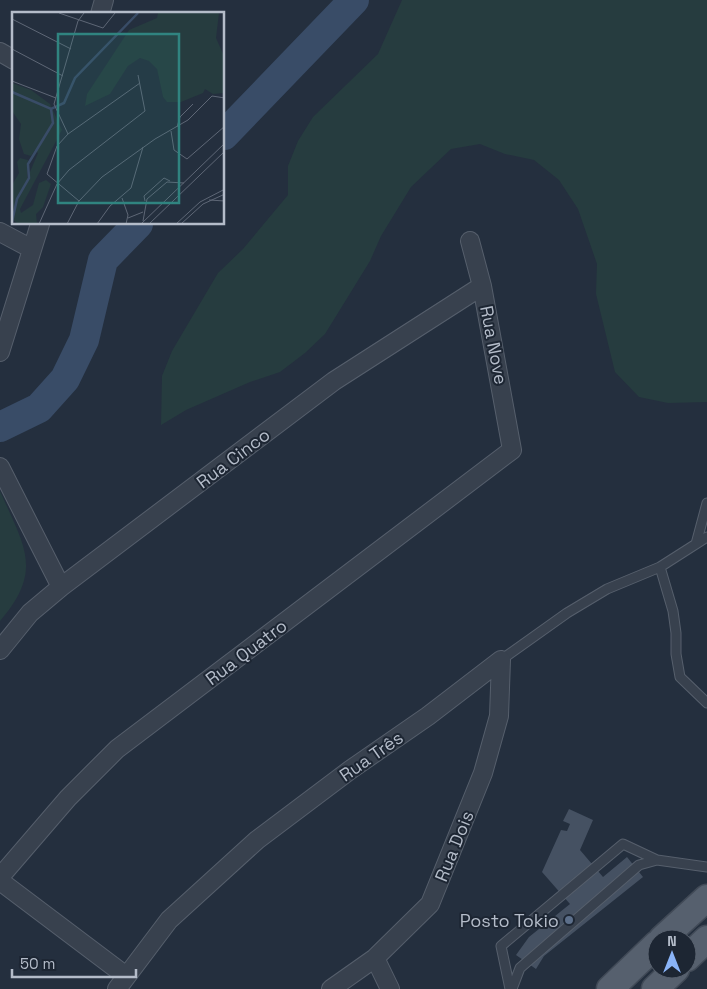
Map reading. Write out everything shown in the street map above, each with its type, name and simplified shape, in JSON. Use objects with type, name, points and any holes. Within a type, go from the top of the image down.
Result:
[{"type":"main road","points":[[673,929],[707,898]]},
{"type":"main road","points":[[697,948],[707,939]]},
{"type":"main road","points":[[610,989],[647,954]]},
{"type":"main road","points":[[655,989],[666,979]]},
{"type":"street","points":[[0,52],[12,59]]},
{"type":"street","points":[[0,352],[40,225]]},
{"type":"street","points":[[0,232],[32,249]]},
{"type":"street","name":"Rua Nove","points":[[470,241],[482,286],[512,450]]},
{"type":"street","name":"Rua Cinco","points":[[0,650],[30,613],[61,587],[334,381],[482,286]]},
{"type":"street","name":"Rua Quatro","points":[[0,879],[68,798],[117,749],[512,450]]},
{"type":"street","points":[[0,467],[61,587]]},
{"type":"street","name":"Rua Dois","points":[[330,989],[375,958],[430,904],[483,773],[499,716],[501,660]]},
{"type":"street","name":"Rua Três","points":[[121,983],[169,920],[257,840],[350,770],[428,716],[501,660]]},
{"type":"street","points":[[0,879],[121,983]]},
{"type":"street","points":[[375,958],[390,989]]},
{"type":"lane","points":[[696,544],[707,503]]},
{"type":"lane","name":"Rua Três","points":[[501,660],[567,613],[607,589],[660,567],[707,537]]},
{"type":"lane","points":[[660,567],[673,611],[676,654],[680,677],[707,703]]},
{"type":"lane","points":[[511,989],[501,946],[623,844],[657,860],[707,867]]},
{"type":"lane","points":[[511,989],[520,968],[639,865],[657,860]]},
{"type":"green space","points":[[402,0],[707,0],[707,402],[668,403],[639,397],[615,372],[596,294],[597,264],[578,209],[559,180],[534,160],[505,154],[480,144],[451,149],[411,187],[381,236],[370,261],[325,334],[305,353],[280,372],[250,382],[186,410],[161,425],[162,376],[172,351],[218,273],[243,249],[288,195],[288,166],[298,141],[313,117],[378,54]]},
{"type":"green space","points":[[0,491],[22,543],[26,558],[26,572],[22,587],[14,603],[0,621]]},
{"type":"building","name":"Posto Tokio","points":[[569,809],[593,820],[580,850],[603,877],[627,857],[643,877],[544,956],[536,969],[516,955],[529,937],[570,904],[542,872],[561,830],[567,831],[570,824],[563,821]]},
{"type":"waterway","points":[[225,134],[354,0]]},
{"type":"waterway","points":[[0,427],[39,408],[65,379],[84,340],[103,260],[137,225]]},
{"type":"place","name":"Posto Tokio","points":[[569,920]]}]
